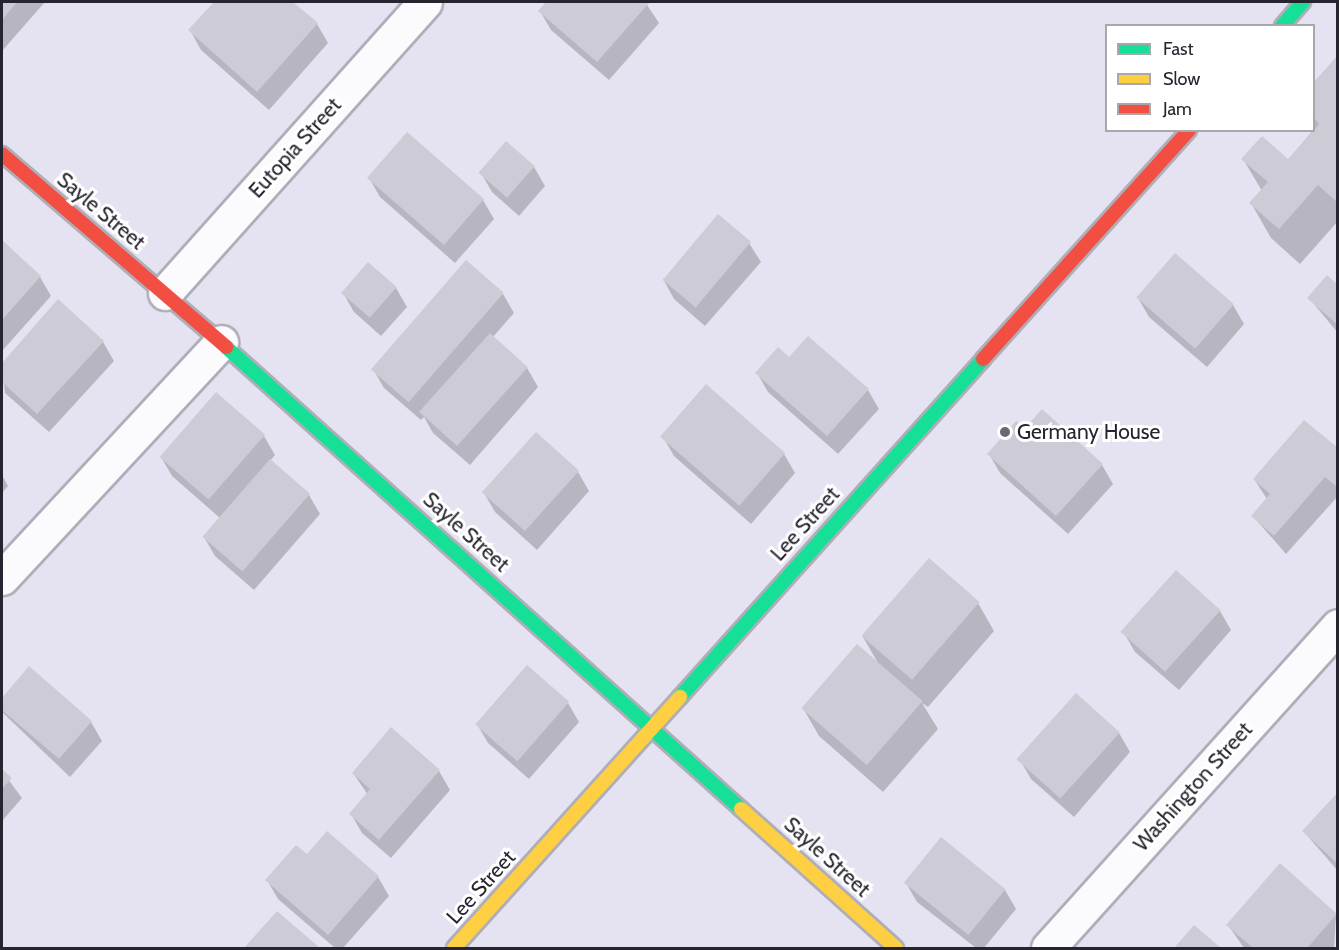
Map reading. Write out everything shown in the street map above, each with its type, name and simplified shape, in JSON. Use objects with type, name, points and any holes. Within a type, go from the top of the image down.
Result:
[{"type":"street","name":"Eutopia Street","points":[[165,293],[425,2]]},
{"type":"street","points":[[1283,24],[1303,2]]},
{"type":"street","name":"Lee Street","points":[[454,948],[1187,132]]},
{"type":"street","name":"Sayle Street","points":[[2,154],[165,293],[652,725],[896,948]]},
{"type":"street","points":[[2,578],[220,342]]},
{"type":"street","name":"Washington Street","points":[[1048,948],[1338,626]]},
{"type":"building","points":[[2,2],[17,2],[2,20]]},
{"type":"building","points":[[214,2],[293,2],[318,23],[257,92],[188,30]]},
{"type":"building","points":[[546,2],[649,3],[597,62],[538,11]]},
{"type":"building","points":[[1338,55],[1338,203],[1318,185],[1279,229],[1249,203],[1268,182],[1241,159],[1262,136],[1288,159],[1312,132],[1315,132],[1319,124],[1315,119],[1315,81]]},
{"type":"building","points":[[407,132],[484,199],[444,245],[367,178]]},
{"type":"building","points":[[506,141],[535,166],[507,198],[478,173]]},
{"type":"building","points":[[718,214],[751,242],[696,308],[663,280]]},
{"type":"building","points":[[2,240],[41,276],[2,320]]},
{"type":"building","points":[[1175,253],[1234,304],[1195,349],[1136,298]]},
{"type":"building","points":[[466,260],[504,293],[409,402],[371,369]]},
{"type":"building","points":[[368,262],[397,287],[370,318],[341,293]]},
{"type":"building","points":[[1327,275],[1338,285],[1338,325],[1307,298]]},
{"type":"building","points":[[58,299],[104,341],[37,414],[2,382],[2,363]]},
{"type":"building","points":[[490,333],[528,367],[457,446],[419,412]]},
{"type":"building","points":[[808,336],[869,389],[827,436],[755,373],[778,347],[789,357]]},
{"type":"building","points":[[706,384],[785,453],[739,506],[660,437]]},
{"type":"building","points":[[216,392],[265,435],[209,500],[160,457]]},
{"type":"building","points":[[1042,409],[1103,464],[1056,516],[987,454],[1016,421],[1025,428]]},
{"type":"building","points":[[1304,420],[1338,448],[1338,488],[1325,477],[1274,536],[1251,516],[1270,494],[1253,479]]},
{"type":"building","points":[[536,432],[579,471],[525,531],[482,492]]},
{"type":"building","points":[[270,459],[310,494],[242,572],[202,537]]},
{"type":"building","points":[[929,558],[980,602],[912,680],[861,636]]},
{"type":"building","points":[[1176,570],[1221,610],[1165,672],[1120,632]]},
{"type":"building","points":[[857,644],[923,701],[867,765],[801,708]]},
{"type":"building","points":[[527,665],[569,702],[517,761],[475,725]]},
{"type":"building","points":[[29,666],[92,721],[59,759],[2,710],[2,698]]},
{"type":"building","points":[[1076,693],[1120,732],[1060,799],[1016,759]]},
{"type":"building","points":[[391,727],[440,770],[379,840],[349,814],[370,789],[352,773]]},
{"type":"building","points":[[2,769],[12,778],[2,789]]},
{"type":"building","points":[[1338,792],[1338,864],[1302,831]]},
{"type":"building","points":[[327,831],[379,876],[328,935],[265,880],[296,845],[307,854]]},
{"type":"building","points":[[941,837],[1006,889],[968,935],[904,883]]},
{"type":"building","points":[[1280,863],[1337,914],[1307,948],[1253,948],[1226,925]]},
{"type":"building","points":[[277,911],[320,948],[244,948]]},
{"type":"building","points":[[1194,925],[1221,948],[1174,948]]},
{"type":"traffic: fast","points":[[1284,24],[1303,2]]},
{"type":"traffic: fast","points":[[226,347],[741,809]]},
{"type":"traffic: fast","points":[[680,697],[983,359]]},
{"type":"traffic: slow","points":[[454,948],[680,697]]},
{"type":"traffic: slow","points":[[741,809],[896,948]]},
{"type":"traffic: jam","points":[[983,359],[1187,132]]},
{"type":"traffic: jam","points":[[2,154],[226,347]]},
{"type":"place","name":"Germany House","points":[[1005,432]]}]
